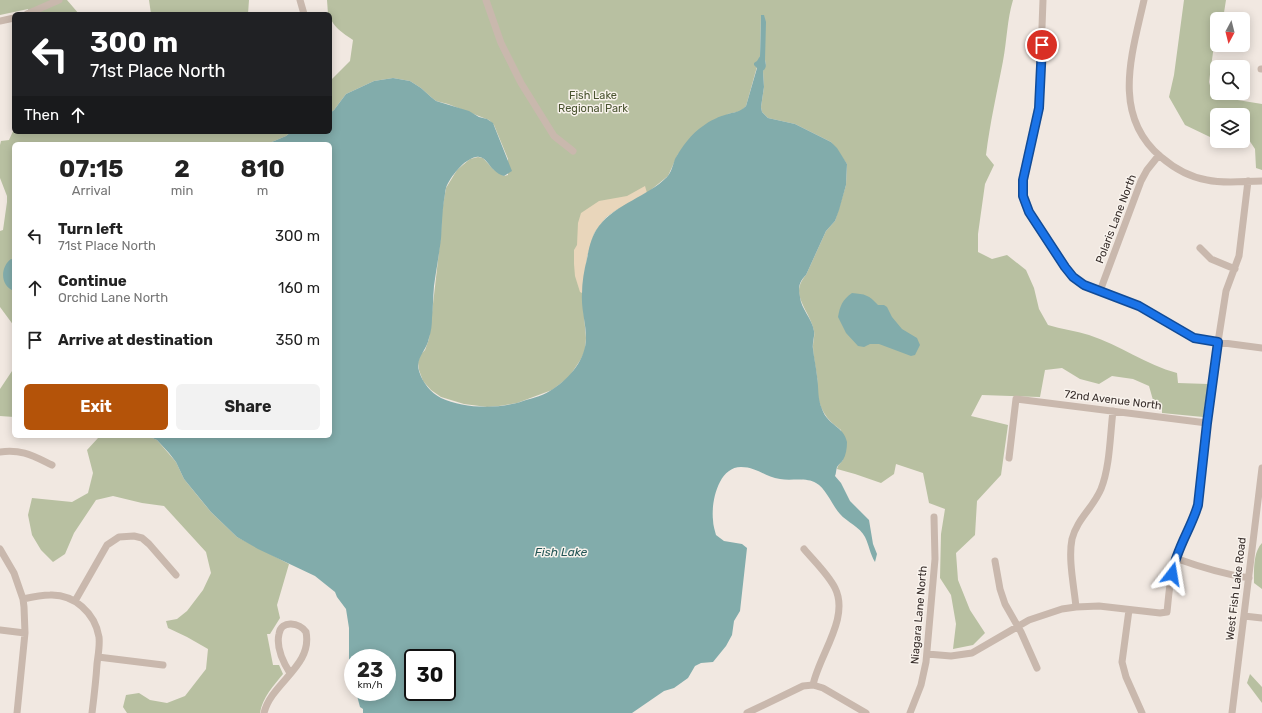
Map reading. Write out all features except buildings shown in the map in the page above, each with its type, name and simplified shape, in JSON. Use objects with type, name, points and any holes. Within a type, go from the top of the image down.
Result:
[{"type":"street","points":[[32,12],[59,0]]},
{"type":"street","points":[[300,0],[303,12]]},
{"type":"street","points":[[486,0],[501,43],[524,88],[554,136],[573,151]]},
{"type":"street","points":[[1043,0],[1039,108],[1023,180],[1023,196],[1029,212],[1069,273],[1084,285],[1139,306],[1194,338],[1262,348]]},
{"type":"street","points":[[1144,0],[1131,64],[1129,98],[1132,114],[1147,143],[1159,156],[1192,177],[1217,182],[1262,181]]},
{"type":"street","points":[[0,21],[12,18]]},
{"type":"street","name":"Polaris Lane North","points":[[1100,291],[1141,181],[1147,170],[1159,156]]},
{"type":"street","points":[[926,654],[951,656],[972,653],[1018,626],[1046,613],[1076,607],[1099,606],[1160,613],[1167,612],[1175,558],[1195,516],[1198,505],[1218,342],[1225,298],[1240,249],[1248,181]]},
{"type":"street","points":[[1200,248],[1211,259],[1235,269]]},
{"type":"street","name":"72nd Avenue North","points":[[1009,458],[1016,399],[1207,423]]},
{"type":"street","points":[[1076,607],[1071,554],[1072,541],[1074,531],[1080,519],[1095,500],[1104,479],[1113,411]]},
{"type":"street","points":[[0,452],[10,451],[30,454],[52,465]]},
{"type":"street","name":"West Fish Lake Road","points":[[1232,713],[1262,468]]},
{"type":"street","name":"Niagara Lane North","points":[[910,713],[924,674],[935,559],[934,517]]},
{"type":"street","points":[[74,601],[107,546],[119,537],[134,536],[142,538],[150,544],[176,575]]},
{"type":"street","points":[[0,549],[14,573],[23,599],[25,633],[17,713]]},
{"type":"street","points":[[804,549],[835,588],[839,605],[839,614],[836,624],[815,675],[813,685]]},
{"type":"street","points":[[1175,558],[1206,570],[1248,578]]},
{"type":"street","points":[[995,561],[1000,589],[1005,604],[1018,626],[1037,668]]},
{"type":"street","points":[[23,599],[58,595],[74,601],[86,610],[94,622],[99,637],[92,713]]},
{"type":"street","points":[[1129,610],[1122,662],[1126,677],[1142,713]]},
{"type":"street","points":[[1244,616],[1262,618]]},
{"type":"street","points":[[264,713],[273,694],[299,662],[307,643],[306,632],[299,625],[294,624],[283,627],[278,635],[282,657],[290,673]]},
{"type":"street","points":[[0,630],[25,633]]},
{"type":"street","points":[[98,657],[163,665]]},
{"type":"street","points":[[747,713],[804,686],[813,685],[823,688],[866,713]]},
{"type":"green space","points":[[0,0],[67,0],[77,12],[29,12],[28,9],[0,15]]},
{"type":"green space","points":[[149,0],[249,0],[248,12],[151,12]]},
{"type":"green space","name":"Fish Lake Regional Park","points":[[327,0],[1013,0],[1009,15],[1003,61],[986,155],[994,165],[985,184],[978,234],[978,252],[992,259],[1007,255],[1026,270],[1034,288],[1039,309],[1048,325],[1100,339],[1155,365],[1177,373],[1178,383],[1208,384],[1203,417],[1162,413],[1162,407],[1155,407],[1149,386],[1133,379],[1112,376],[1099,384],[1080,379],[1062,368],[1045,370],[1040,397],[982,395],[971,416],[1008,425],[1001,475],[977,501],[975,535],[956,553],[958,580],[970,610],[985,633],[973,645],[953,649],[956,624],[951,595],[940,578],[941,534],[945,509],[929,503],[923,473],[896,464],[894,474],[881,483],[837,469],[843,460],[841,430],[827,417],[819,402],[813,350],[814,331],[812,323],[802,303],[799,289],[826,231],[835,221],[846,185],[847,164],[831,142],[795,124],[768,118],[762,112],[761,107],[764,87],[763,71],[766,64],[764,15],[761,15],[760,56],[746,106],[741,111],[728,114],[678,154],[668,176],[647,193],[606,217],[594,233],[587,256],[582,293],[586,338],[585,351],[569,377],[552,390],[517,403],[487,407],[464,404],[441,397],[431,390],[423,381],[418,362],[420,355],[425,350],[429,339],[441,234],[442,211],[446,188],[457,170],[470,159],[478,157],[483,158],[493,169],[504,176],[508,175],[508,159],[494,125],[489,120],[448,104],[436,101],[410,81],[393,78],[374,81],[346,94],[332,112],[332,79],[350,61],[353,40],[338,29],[332,22],[332,12],[328,12]]},
{"type":"green space","points":[[1184,0],[1226,0],[1224,12],[1210,12],[1210,52],[1213,52],[1212,60],[1210,60],[1210,100],[1238,100],[1262,104],[1262,170],[1256,168],[1255,149],[1250,142],[1250,108],[1210,108],[1210,137],[1185,125],[1169,97],[1174,75]]},
{"type":"green space","points":[[12,133],[288,134],[272,142],[12,142],[12,323],[0,307],[0,231],[3,230],[7,196],[0,178],[0,145],[1,141],[9,140]]},
{"type":"green space","points":[[12,371],[12,417],[0,416],[0,389]]},
{"type":"green space","points":[[98,438],[152,438],[157,440],[176,462],[184,479],[201,500],[211,512],[237,537],[289,564],[277,605],[280,618],[270,634],[267,634],[273,665],[279,665],[283,674],[272,687],[263,702],[260,713],[127,713],[123,707],[126,695],[139,693],[150,700],[167,703],[185,696],[206,669],[208,649],[168,628],[166,621],[177,619],[187,611],[203,590],[211,573],[206,552],[164,506],[142,503],[113,496],[96,500],[74,533],[65,554],[53,562],[41,550],[32,535],[28,515],[32,498],[72,502],[88,493],[93,473],[87,450]]},
{"type":"green space","points":[[1262,543],[1262,589],[1254,583],[1254,567],[1257,551]]},
{"type":"green space","points":[[1250,674],[1262,687],[1262,703],[1247,683]]},
{"type":"sand","points":[[645,186],[647,193],[606,217],[594,233],[587,256],[582,293],[580,292],[575,276],[574,250],[577,245],[578,223],[581,213],[599,201],[627,196]]},
{"type":"water","name":"Fish Lake","points":[[761,15],[764,15],[766,22],[766,66],[763,71],[764,87],[761,107],[762,112],[768,118],[795,124],[831,142],[837,148],[847,164],[846,185],[835,221],[826,231],[806,275],[800,282],[799,290],[802,306],[813,326],[814,331],[813,347],[820,405],[828,419],[843,432],[847,442],[845,456],[837,467],[835,476],[841,483],[850,501],[869,520],[873,544],[877,554],[875,562],[863,533],[837,511],[820,485],[808,480],[784,480],[775,478],[747,467],[733,469],[722,479],[718,487],[713,505],[713,522],[716,535],[724,541],[742,544],[747,548],[740,611],[734,621],[732,635],[726,646],[713,662],[701,663],[695,666],[688,678],[674,688],[664,691],[632,713],[363,713],[363,709],[360,707],[358,701],[396,701],[396,649],[349,649],[349,628],[346,609],[335,592],[315,576],[258,549],[237,537],[211,512],[184,479],[176,462],[169,453],[157,440],[152,438],[332,438],[332,142],[272,142],[288,134],[332,134],[332,112],[346,94],[374,81],[393,78],[410,81],[436,101],[469,111],[493,123],[512,171],[504,176],[495,171],[482,157],[471,158],[454,174],[448,184],[443,205],[441,239],[434,286],[431,328],[428,342],[420,358],[418,366],[420,375],[430,390],[441,398],[450,402],[482,407],[514,404],[539,396],[559,385],[571,374],[580,360],[586,338],[582,300],[583,276],[590,246],[599,226],[614,211],[650,190],[667,177],[680,150],[699,129],[708,122],[740,111],[746,106],[757,68],[754,63],[760,56]]},
{"type":"water","points":[[12,259],[12,290],[6,285],[3,276],[3,271],[7,262]]},
{"type":"water","points":[[852,293],[866,296],[878,305],[884,305],[887,307],[892,317],[902,329],[917,338],[920,345],[915,355],[911,356],[879,344],[870,344],[864,347],[858,346],[846,333],[838,317],[842,304]]},
{"type":"route","points":[[1042,45],[1041,92],[1039,108],[1022,189],[1025,204],[1036,224],[1069,273],[1084,285],[1139,306],[1194,338],[1218,342],[1198,505],[1195,516],[1175,558],[1172,574]]}]
